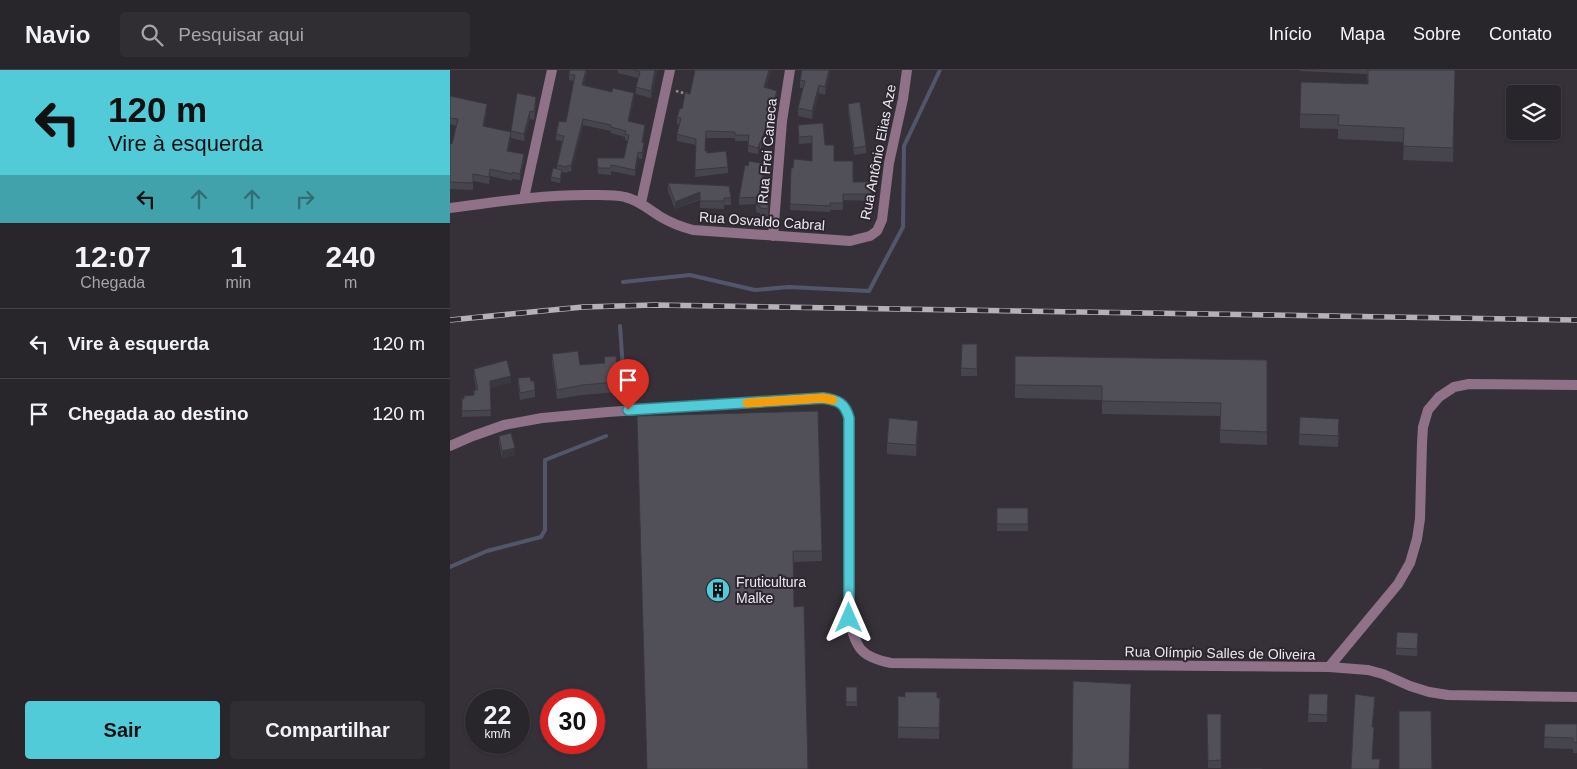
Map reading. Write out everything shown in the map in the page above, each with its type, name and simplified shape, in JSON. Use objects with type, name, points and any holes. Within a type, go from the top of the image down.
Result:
[{"type":"street","points":[[524,198],[552,70]]},
{"type":"street","points":[[641,203],[670,70]]},
{"type":"street","name":"Rua Frei Caneca","points":[[773,236],[782,121],[790,70]]},
{"type":"street","name":"Rua Antônio Elias Aze","points":[[870,236],[877,231],[882,220],[889,163],[902,107],[907,70]]},
{"type":"street","name":"Rua Osvaldo Cabral","points":[[450,208],[524,198],[616,195],[641,203],[662,218],[693,230],[850,241],[870,236]]},
{"type":"street","points":[[1329,668],[1398,584],[1410,563],[1417,539],[1420,519],[1423,427],[1428,410],[1439,397],[1454,387],[1469,384],[1577,385]]},
{"type":"street","name":"Rua Olímpio Salles de Oliveira","points":[[450,446],[504,426],[542,418],[823,398],[833,400],[842,404],[847,410],[849,418],[849,618],[854,638],[862,651],[873,659],[891,663],[1368,670],[1429,692],[1448,695],[1577,697]]},
{"type":"path","points":[[666,89],[692,95]]},
{"type":"building","points":[[570,70],[586,70],[582,85],[612,92],[613,88],[634,93],[628,121],[645,125],[642,153],[638,152],[635,170],[611,165],[611,168],[598,168],[597,158],[624,158],[629,135],[625,134],[626,131],[611,127],[611,125],[583,119],[571,166],[557,165],[564,136],[556,134],[559,121],[566,122],[575,75],[569,74]]},
{"type":"building","points":[[633,70],[655,70],[651,91],[636,87],[640,72]]},
{"type":"building","points":[[695,70],[769,70],[764,87],[777,91],[758,148],[748,145],[749,135],[735,135],[735,132],[706,131],[705,151],[707,153],[726,151],[728,167],[695,170],[696,139],[677,134],[681,118],[677,117],[680,108],[682,109],[685,93],[690,94]]},
{"type":"building","points":[[802,70],[829,70],[825,87],[819,85],[812,111],[798,108],[805,81],[800,80]]},
{"type":"building","points":[[1368,70],[1455,70],[1453,148],[1403,146],[1404,128],[1338,125],[1339,115],[1300,114],[1301,82],[1368,84]]},
{"type":"building","points":[[517,93],[536,97],[534,112],[530,111],[524,134],[511,131]]},
{"type":"building","points":[[450,96],[487,104],[483,126],[511,132],[507,151],[524,154],[520,174],[490,169],[489,177],[473,174],[473,183],[450,182],[450,143],[452,144],[458,119],[450,118]]},
{"type":"building","points":[[860,102],[866,146],[854,148],[848,104]]},
{"type":"building","points":[[823,123],[825,145],[834,145],[834,161],[853,161],[853,182],[871,182],[871,194],[843,194],[843,203],[830,203],[830,206],[790,204],[791,168],[793,168],[794,159],[812,161],[812,136],[799,137],[798,125]]},
{"type":"building","points":[[749,161],[765,164],[761,186],[769,187],[768,209],[760,208],[760,206],[756,205],[758,197],[739,198],[745,165],[748,166]]},
{"type":"building","points":[[553,168],[562,170],[560,179],[551,177]]},
{"type":"building","points":[[668,183],[729,186],[731,198],[724,198],[724,201],[700,201],[700,192],[675,202]]},
{"type":"building","points":[[962,344],[977,344],[977,369],[961,368]]},
{"type":"building","points":[[578,351],[580,365],[605,363],[604,357],[616,356],[618,382],[582,385],[557,390],[552,354]]},
{"type":"building","points":[[1015,356],[1267,360],[1267,432],[1220,430],[1221,403],[1102,401],[1102,386],[1015,385]]},
{"type":"building","points":[[507,360],[511,376],[490,381],[491,410],[462,411],[462,399],[464,399],[464,396],[474,395],[474,390],[478,390],[474,369]]},
{"type":"building","points":[[530,377],[531,381],[534,381],[535,390],[520,393],[518,378]]},
{"type":"building","name":"Fruticultura Malke","points":[[818,411],[822,551],[793,551],[794,607],[804,606],[808,769],[647,769],[637,416]]},
{"type":"building","points":[[1300,417],[1339,419],[1338,436],[1299,434]]},
{"type":"building","points":[[889,418],[918,421],[916,445],[887,443]]},
{"type":"building","points":[[511,433],[515,448],[502,451],[499,436]]},
{"type":"building","points":[[997,508],[1028,508],[1028,524],[997,524]]},
{"type":"building","points":[[1397,632],[1418,633],[1417,649],[1396,648]]},
{"type":"building","points":[[1073,681],[1131,684],[1129,769],[1072,769]]},
{"type":"building","points":[[846,687],[857,687],[857,702],[846,702]]},
{"type":"building","points":[[905,692],[937,692],[937,698],[940,698],[939,728],[898,727],[898,696],[905,697]]},
{"type":"building","points":[[1309,694],[1328,694],[1327,715],[1308,714]]},
{"type":"building","points":[[1355,694],[1375,697],[1372,727],[1374,727],[1372,759],[1380,759],[1379,769],[1351,769]]},
{"type":"building","points":[[1399,711],[1431,711],[1432,769],[1399,769]]},
{"type":"building","points":[[1207,714],[1221,714],[1221,760],[1208,761]]},
{"type":"building","points":[[1545,724],[1577,724],[1577,743],[1573,742],[1573,738],[1544,737]]},
{"type":"building","points":[[1262,768],[1262,769],[1227,769]]},
{"type":"waterway","points":[[623,282],[690,275],[755,290],[789,287],[869,291],[903,227],[904,146],[940,70]]},
{"type":"waterway","points":[[620,326],[625,398]]},
{"type":"waterway","points":[[450,567],[487,551],[541,537],[545,530],[545,460],[606,436]]},
{"type":"railway","points":[[450,320],[583,307],[654,305],[1577,320]]},
{"type":"slow traffic","points":[[747,403],[823,398],[833,400]]},
{"type":"place","name":"Fruticultura Malke","points":[[718,590]]},
{"type":"route","points":[[628,410],[823,398],[842,404],[847,410],[849,418],[849,618]]}]
